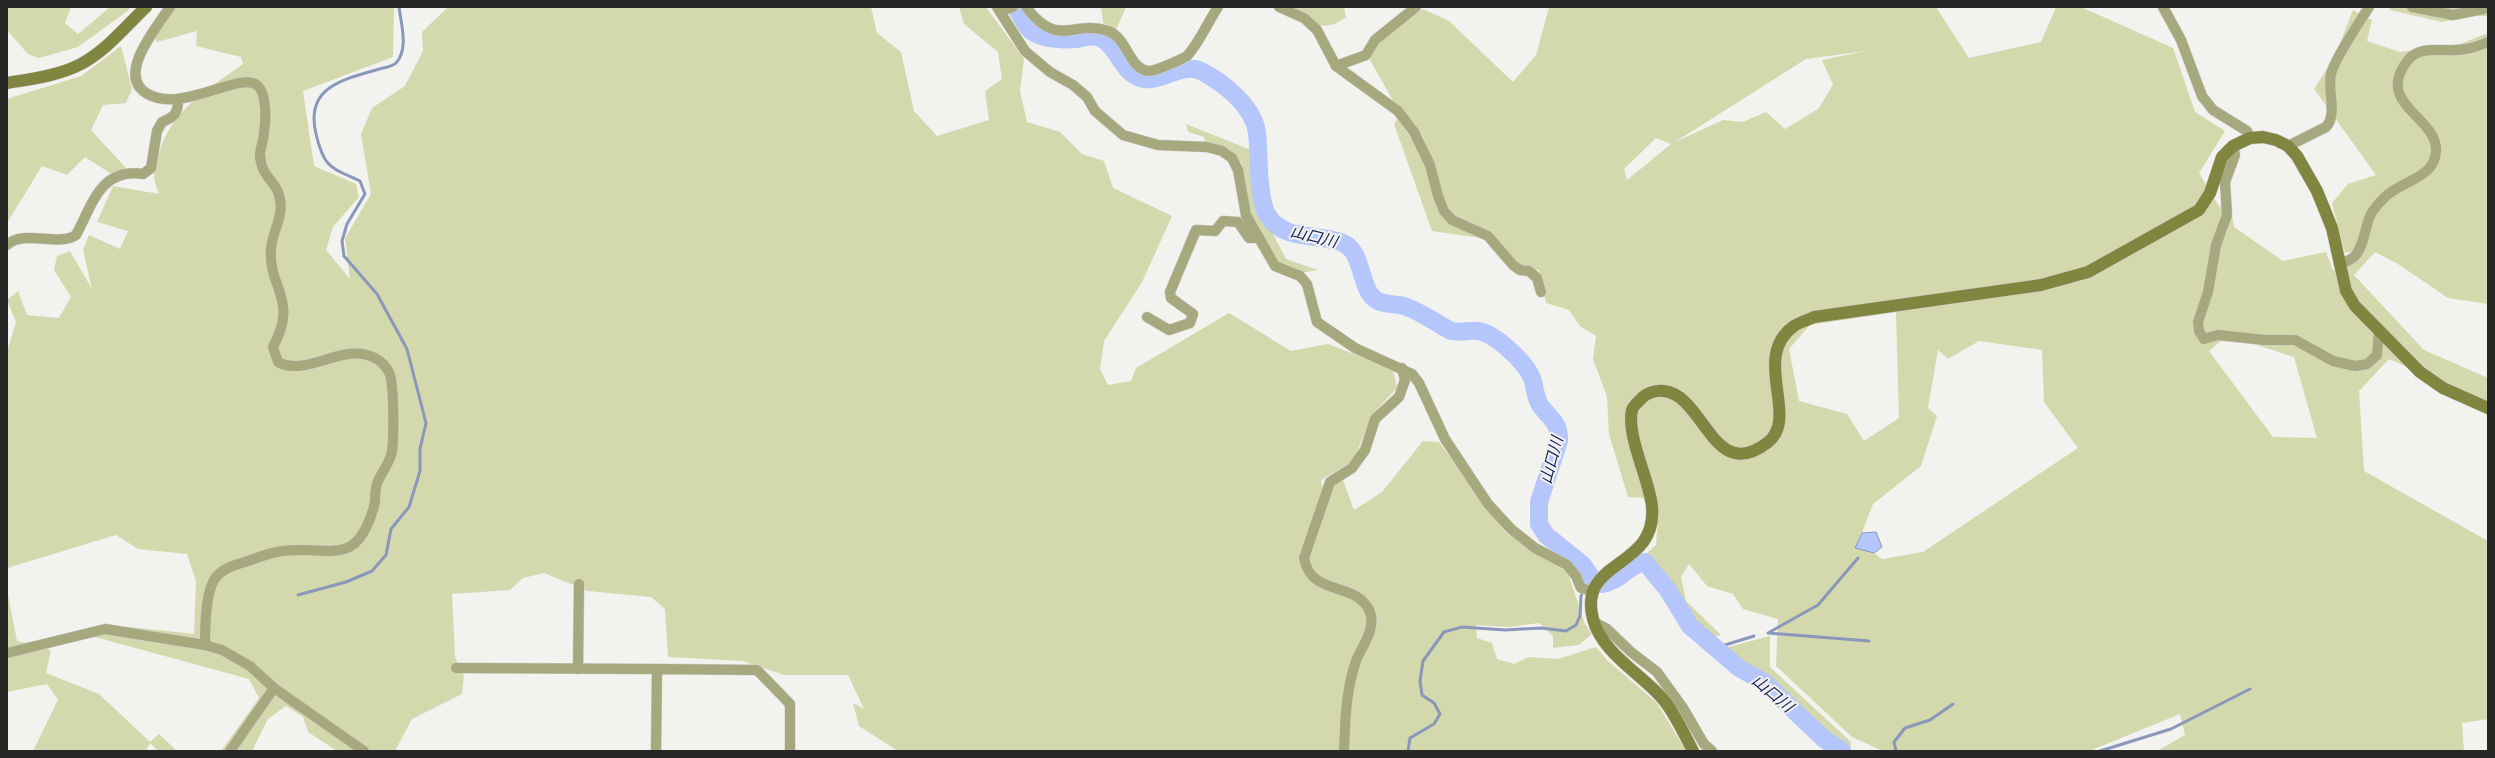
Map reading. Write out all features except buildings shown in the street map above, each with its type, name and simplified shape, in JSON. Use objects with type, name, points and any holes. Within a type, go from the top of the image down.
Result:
[{"type":"street","points":[[7,83],[38,78],[78,65],[105,48],[146,7]]},
{"type":"street","points":[[170,7],[138,57],[135,68],[137,82],[143,91],[151,96],[178,100],[242,84],[257,85],[261,90],[264,103],[264,132],[260,154],[262,169],[280,196],[281,216],[271,248],[273,269],[283,300],[282,328],[273,347],[278,362],[286,367],[297,366],[342,355],[358,354],[373,357],[383,363],[390,375],[392,386],[392,451],[388,465],[377,484],[374,504],[365,531],[352,546],[340,551],[280,550],[226,568],[217,575],[211,586],[205,645]]},
{"type":"street","points":[[1013,7],[999,9],[1025,51],[1050,72],[1082,93],[1095,111],[1123,134],[1158,145],[1207,147],[1222,151],[1232,158],[1238,170],[1246,215],[1275,266],[1300,276],[1307,284],[1317,322],[1355,348],[1402,368],[1412,374],[1419,383],[1445,439],[1488,504],[1511,529],[1536,548],[1567,565],[1587,590],[1594,622],[1601,636],[1612,651],[1663,699],[1693,751]]},
{"type":"street","points":[[1026,7],[1034,18],[1051,29],[1065,32],[1095,29],[1108,31],[1120,38],[1135,63],[1142,70],[1151,71],[1186,56],[1218,7]]},
{"type":"street","points":[[1278,7],[1304,18],[1317,30],[1336,66],[1383,99],[1402,116],[1414,132],[1430,166],[1438,196],[1444,211],[1452,220],[1488,236],[1513,265],[1520,270],[1529,271],[1537,278],[1541,292]]},
{"type":"street","points":[[1336,66],[1366,55],[1375,40],[1416,7]]},
{"type":"street","points":[[2163,7],[2181,40],[2202,96],[2213,110],[2246,132],[2250,138]]},
{"type":"street","points":[[2288,146],[2326,127],[2330,122],[2332,117],[2330,87],[2331,72],[2369,7]]},
{"type":"street","points":[[2412,7],[2453,15],[2488,8]]},
{"type":"street","points":[[2339,264],[2349,261],[2356,255],[2371,213],[2386,196],[2425,172],[2431,166],[2436,152],[2430,131],[2403,103],[2398,90],[2400,72],[2408,60],[2417,52],[2430,50],[2457,50],[2488,42]]},
{"type":"street","points":[[7,245],[10,242],[36,238],[69,240],[76,236],[103,183],[128,172],[143,174],[151,168],[157,131],[162,122],[173,117],[178,111],[178,100]]},
{"type":"street","points":[[1587,590],[1601,577],[1639,549],[1650,532],[1652,506],[1631,423],[1632,408],[1645,394],[1664,391],[1684,401],[1718,444],[1737,452],[1752,451],[1768,442],[1777,431],[1781,412],[1774,369],[1780,340],[1794,326],[1814,317],[2041,285],[2088,272],[2199,210],[2210,193],[2222,157],[2233,146],[2250,138],[2276,140],[2288,146],[2297,156],[2317,191],[2332,228],[2346,291],[2355,306],[2420,372],[2443,388],[2488,408]]},
{"type":"street","points":[[2233,146],[2236,155],[2225,182],[2227,215],[2216,245],[2208,292],[2198,322],[2199,332],[2204,339],[2218,335],[2265,340],[2295,340],[2333,361],[2355,366],[2367,364],[2376,355],[2378,331]]},
{"type":"street","points":[[1147,317],[1169,330],[1190,323],[1192,314],[1171,298],[1170,292],[1196,230],[1215,231],[1223,221],[1238,222],[1249,238],[1259,238]]},
{"type":"street","points":[[1344,751],[1345,714],[1356,662],[1371,628],[1370,612],[1359,598],[1312,578],[1306,570],[1304,558],[1330,482],[1352,468],[1365,450],[1375,419],[1399,397],[1406,380],[1402,368]]},
{"type":"street","points":[[578,669],[579,584]]},
{"type":"street","points":[[1594,622],[1607,629],[1657,672],[1683,708],[1704,744],[1712,751]]},
{"type":"street","points":[[7,653],[105,629],[205,645],[222,650],[250,666],[274,688],[364,751]]},
{"type":"street","points":[[456,668],[757,670],[790,704],[790,751]]},
{"type":"street","points":[[656,669],[656,751]]},
{"type":"street","points":[[230,751],[274,688]]},
{"type":"green space","points":[[7,7],[71,7],[65,23],[78,34],[110,7],[129,7],[129,10],[78,47],[39,58],[28,54],[7,30]]},
{"type":"green space","points":[[172,7],[394,7],[393,57],[303,91],[314,166],[356,184],[359,197],[333,227],[326,250],[350,279],[345,238],[371,194],[361,134],[372,108],[405,86],[423,51],[422,32],[448,7],[871,7],[877,33],[901,52],[914,111],[937,136],[989,120],[985,91],[1002,79],[998,52],[964,24],[959,7],[986,7],[1024,59],[1020,91],[1027,122],[1060,132],[1082,154],[1104,161],[1113,188],[1172,216],[1142,282],[1104,341],[1100,369],[1108,385],[1131,381],[1136,368],[1229,313],[1291,351],[1328,344],[1393,369],[1397,388],[1371,416],[1354,460],[1321,480],[1323,490],[1343,480],[1354,510],[1382,492],[1423,441],[1439,442],[1506,533],[1568,573],[1585,624],[1592,634],[1579,645],[1553,648],[1553,636],[1539,623],[1508,627],[1476,625],[1477,638],[1492,643],[1497,659],[1514,664],[1529,657],[1558,659],[1596,647],[1608,661],[1657,703],[1686,751],[898,751],[859,726],[853,703],[864,709],[848,675],[784,675],[743,661],[668,657],[665,609],[651,597],[588,591],[544,573],[523,578],[510,590],[452,594],[455,657],[464,676],[462,694],[412,719],[395,751],[337,751],[308,732],[303,717],[286,706],[268,719],[252,751],[221,751],[259,698],[249,679],[95,637],[102,624],[194,634],[196,581],[187,554],[138,549],[116,535],[7,568],[7,352],[16,322],[7,300],[18,291],[27,315],[59,318],[71,297],[54,270],[57,256],[70,251],[92,289],[83,250],[89,235],[120,249],[128,231],[97,222],[113,186],[159,194],[154,178],[155,169],[165,137],[173,124],[193,101],[243,64],[241,57],[196,46],[197,31],[157,42],[150,28]]},
{"type":"green space","points":[[1101,7],[1126,7],[1116,30],[1103,23]]},
{"type":"green space","points":[[1285,7],[1344,7],[1346,17],[1337,23],[1322,26],[1308,21]]},
{"type":"green space","points":[[1549,7],[1936,7],[1969,58],[2041,42],[2056,7],[2081,7],[2173,48],[2195,112],[2225,131],[2199,173],[2220,208],[2227,187],[2234,227],[2283,261],[2326,252],[2333,271],[2362,250],[2345,253],[2332,203],[2348,184],[2376,175],[2314,89],[2335,56],[2353,10],[2372,20],[2367,41],[2400,52],[2460,44],[2488,33],[2488,304],[2448,298],[2398,264],[2375,252],[2354,275],[2424,350],[2488,378],[2488,402],[2389,359],[2359,391],[2364,471],[2488,541],[2488,719],[2462,723],[2464,751],[2157,751],[2185,735],[2180,714],[2089,751],[1883,751],[1852,737],[1776,666],[1778,619],[1743,609],[1733,594],[1707,586],[1689,564],[1681,577],[1686,601],[1721,635],[1710,637],[1693,624],[1672,586],[1645,555],[1656,545],[1658,522],[1643,498],[1628,497],[1609,434],[1607,397],[1593,359],[1596,336],[1580,326],[1569,310],[1546,303],[1539,270],[1519,267],[1453,215],[1444,198],[1423,136],[1392,99],[1370,60],[1379,41],[1423,9],[1449,21],[1513,82],[1536,55]],"holes":[[[1866,51],[1822,60],[1833,85],[1818,109],[1785,129],[1766,112],[1743,122],[1723,120],[1675,142],[1806,59]],[[1656,138],[1671,144],[1627,180],[1624,169]],[[1896,312],[1899,418],[1864,441],[1847,414],[1799,401],[1789,349],[1810,325]],[[1979,341],[2042,350],[2044,402],[2078,448],[1923,552],[1882,559],[1874,553],[1856,548],[1873,504],[1921,466],[1937,416],[1928,408],[1938,350],[1948,359]],[[2221,341],[2251,343],[2294,357],[2317,438],[2273,437],[2209,351]]]},
{"type":"green space","points":[[2390,7],[2488,7],[2488,16],[2473,16],[2442,22],[2390,10]]},
{"type":"green space","points":[[121,46],[132,89],[126,103],[103,105],[91,130],[126,168],[113,175],[85,157],[67,175],[42,166],[7,223],[7,99],[81,76]]},
{"type":"green space","points":[[1398,118],[1422,156],[1434,198],[1446,221],[1481,238],[1432,231],[1394,124]]},
{"type":"green space","points":[[1186,124],[1251,150],[1255,183],[1260,204],[1264,214],[1278,230],[1273,234],[1286,259],[1318,270],[1301,273],[1278,263],[1249,210],[1242,163],[1229,150],[1205,143],[1204,137],[1188,132]]},
{"type":"green space","points":[[7,590],[17,641],[51,650],[46,673],[99,694],[150,742],[159,734],[177,751],[158,751],[150,743],[146,751],[33,751],[58,700],[47,684],[7,692]]},
{"type":"green space","points":[[1770,636],[1770,667],[1851,742],[1851,749],[1830,736],[1772,680],[1725,648]]},
{"type":"water","points":[[1876,532],[1882,547],[1874,553],[1855,548],[1862,533]]},
{"type":"waterway","points":[[298,595],[346,582],[372,571],[386,555],[391,529],[409,507],[420,471],[420,449],[426,423],[407,349],[377,294],[344,256],[342,241],[347,224],[365,194],[360,181],[335,169],[326,160],[319,145],[314,118],[316,106],[321,96],[329,88],[350,78],[396,63],[400,57],[403,44],[399,7]]},
{"type":"waterway","name":"山口川","points":[[1016,7],[1029,29],[1041,36],[1066,39],[1077,39],[1090,36],[1098,37],[1111,46],[1130,72],[1143,79],[1158,78],[1180,70],[1188,69],[1196,69],[1212,77],[1237,97],[1244,105],[1255,123],[1258,139],[1259,177],[1262,200],[1268,216],[1275,224],[1284,230],[1293,233],[1303,236],[1334,240],[1349,247],[1357,259],[1370,294],[1377,301],[1410,308],[1451,331],[1478,331],[1485,333],[1493,337],[1517,357],[1529,372],[1538,402],[1556,425],[1559,435],[1559,441],[1539,502],[1539,524],[1546,535],[1583,565],[1591,577]]},
{"type":"waterway","points":[[1858,558],[1818,605],[1768,633],[1869,641]]},
{"type":"waterway","name":"山口川","points":[[1602,584],[1614,580],[1639,563],[1645,562],[1668,590],[1690,626],[1739,668],[1764,682],[1824,739],[1842,751]]},
{"type":"waterway","points":[[1408,751],[1410,738],[1434,724],[1440,714],[1434,703],[1422,695],[1420,681],[1423,661],[1444,632],[1462,627],[1505,630],[1541,628],[1566,631],[1576,625],[1580,616],[1581,596],[1587,581],[1587,573]]},
{"type":"waterway","points":[[1713,645],[1725,645],[1754,636]]},
{"type":"waterway","points":[[2100,751],[2171,729],[2250,689]]},
{"type":"waterway","points":[[1896,751],[1894,742],[1905,728],[1930,720],[1953,704]]}]
